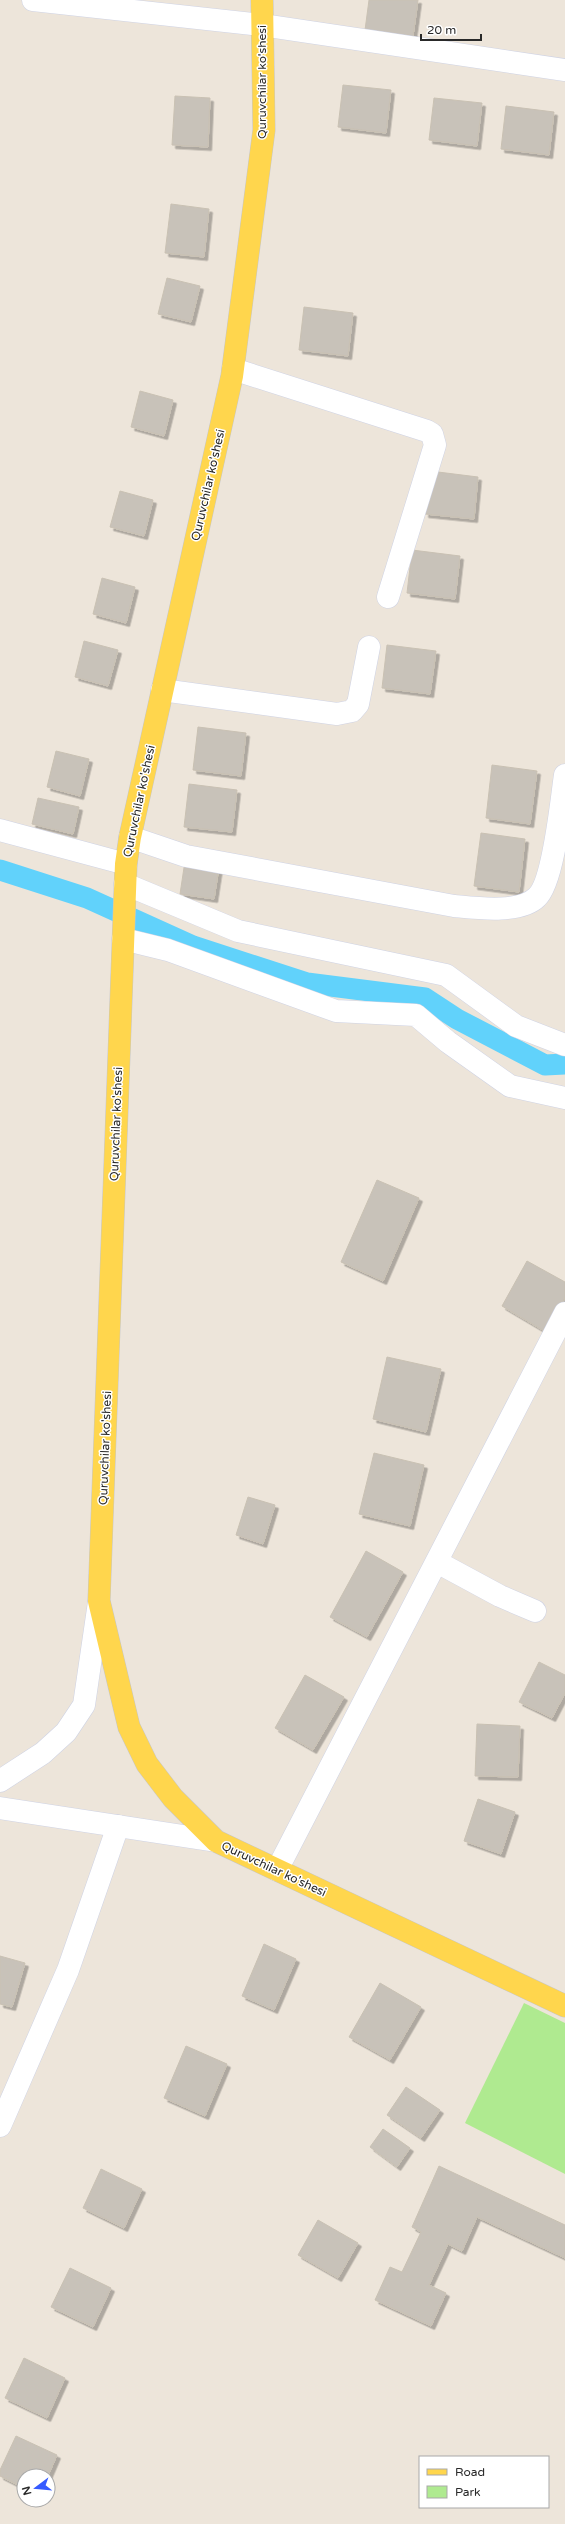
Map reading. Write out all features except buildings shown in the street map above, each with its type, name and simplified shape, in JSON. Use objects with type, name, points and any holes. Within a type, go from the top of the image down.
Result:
[{"type":"main road","name":"Quruvchilar ko'shesi","points":[[262,0],[264,130],[233,369],[130,837],[125,881],[99,1601],[129,1727],[147,1764],[173,1798],[216,1841],[565,2006]]},
{"type":"street","points":[[33,0],[262,25],[565,70]]},
{"type":"street","points":[[233,369],[427,431],[432,434],[435,445],[388,597]]},
{"type":"street","points":[[162,690],[337,714],[352,711],[358,704],[369,647]]},
{"type":"street","points":[[130,837],[186,856],[454,906],[494,909],[525,904],[537,897],[548,879],[565,775]]},
{"type":"street","points":[[0,830],[125,881],[238,931],[446,975],[516,1026],[565,1045]]},
{"type":"street","points":[[123,932],[168,950],[336,1011],[416,1015],[448,1042],[510,1086],[565,1098]]},
{"type":"street","points":[[277,1870],[565,1313]]},
{"type":"street","points":[[437,1562],[500,1596],[535,1611]]},
{"type":"street","points":[[0,1781],[43,1752],[66,1732],[84,1704],[99,1601]]},
{"type":"street","points":[[0,1808],[216,1841]]},
{"type":"street","points":[[0,2126],[68,1970],[118,1826]]},
{"type":"green space","points":[[524,2003],[565,2023],[565,2174],[465,2123]]},
{"type":"waterway","points":[[0,870],[87,898],[193,946],[307,983],[425,998],[457,1019],[545,1065],[565,1064]]}]
